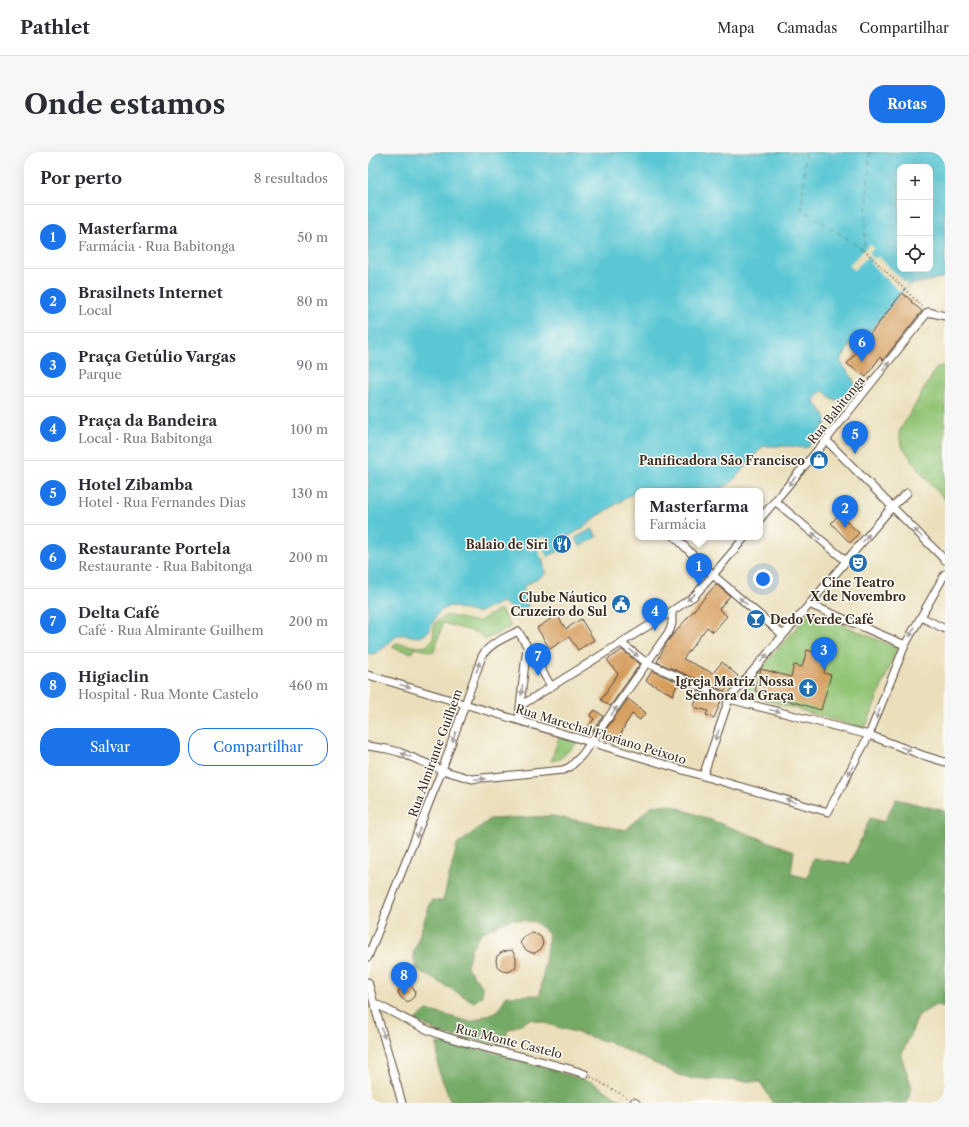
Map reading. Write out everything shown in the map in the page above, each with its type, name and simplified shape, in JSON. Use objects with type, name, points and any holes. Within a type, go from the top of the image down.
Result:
[{"type":"street","points":[[928,312],[945,316]]},
{"type":"street","name":"Rua Babitonga","points":[[763,515],[826,440],[928,312]]},
{"type":"street","points":[[826,440],[945,560]]},
{"type":"street","points":[[703,776],[729,698],[906,492]]},
{"type":"street","points":[[775,501],[846,561]]},
{"type":"street","points":[[678,540],[713,575],[783,635]]},
{"type":"street","points":[[520,706],[694,596],[742,540]]},
{"type":"street","points":[[870,735],[905,645],[945,574]]},
{"type":"street","points":[[809,604],[905,645]]},
{"type":"street","points":[[368,746],[399,752],[442,770],[464,777],[478,779],[563,770],[570,767],[577,761],[591,742],[670,630],[672,623],[672,611]]},
{"type":"street","points":[[921,617],[945,629]]},
{"type":"street","name":"Rua Almirante Guilhem","points":[[368,957],[442,770],[482,656],[486,650],[518,632],[551,686]]},
{"type":"street","points":[[621,642],[647,663],[729,698],[870,735],[922,755],[945,762]]},
{"type":"street","points":[[519,720],[527,646]]},
{"type":"street","name":"Rua Marechal Floriano Peixoto","points":[[368,675],[828,812],[870,735]]},
{"type":"street","points":[[368,982],[402,1103]]},
{"type":"street","name":"Rua Monte Castelo","points":[[374,1003],[439,1034],[484,1048],[564,1066],[585,1074]]},
{"type":"path","points":[[864,250],[928,312]]},
{"type":"path","points":[[585,1074],[635,1103]]},
{"type":"green space","points":[[945,366],[945,500],[926,479],[901,445],[899,432],[937,367]]},
{"type":"green space","points":[[500,609],[511,626],[485,640],[478,633],[443,623],[434,652],[414,648],[412,653],[393,648],[393,645],[397,643],[418,647],[426,646],[433,639],[436,622],[446,615],[478,622]]},
{"type":"green space","points":[[810,611],[897,648],[865,729],[741,693]]},
{"type":"green space","points":[[559,737],[578,742],[560,759],[551,761]]},
{"type":"green space","points":[[896,799],[945,811],[945,1007],[936,1005],[919,1015],[901,1056],[912,1087],[907,1103],[772,1103],[760,1082],[686,1078],[611,1043],[531,1019],[508,1030],[503,1045],[445,1035],[415,1020],[427,1010],[471,1022],[499,1010],[506,996],[540,995],[549,934],[535,922],[511,919],[481,933],[471,949],[467,967],[482,986],[482,996],[474,1002],[416,969],[413,955],[431,900],[443,901],[457,845],[490,819],[553,816],[626,830],[651,806],[668,804],[794,851],[791,874],[808,878],[813,858],[850,864],[870,818],[884,822]]},
{"type":"green space","points":[[437,1043],[485,1050],[592,1082],[626,1103],[451,1102],[438,1069]]},
{"type":"water","points":[[368,152],[945,152],[945,277],[908,285],[863,340],[858,343],[854,342],[851,344],[840,361],[853,379],[855,387],[847,397],[841,401],[833,399],[823,391],[817,395],[814,402],[824,414],[826,423],[808,447],[762,447],[731,483],[720,488],[635,488],[635,492],[560,542],[557,545],[559,551],[542,559],[546,574],[524,586],[523,589],[528,606],[523,613],[520,614],[502,602],[477,613],[450,606],[439,613],[430,629],[424,635],[415,637],[399,635],[379,651],[368,655]]},
{"type":"water","points":[[592,529],[597,537],[580,546],[575,538]]},
{"type":"pier","points":[[870,244],[874,248],[869,253],[875,259],[878,256],[908,285],[900,292],[870,263],[872,261],[868,256],[854,270],[849,265]]},
{"type":"pier","points":[[544,536],[548,542],[542,546],[547,557],[542,559],[537,548],[530,551],[529,544]]},
{"type":"building","points":[[902,293],[922,311],[883,360],[880,357],[866,377],[847,364]]},
{"type":"building","points":[[838,516],[841,516],[859,533],[850,543],[831,523]]},
{"type":"building","points":[[716,584],[730,596],[719,609],[727,616],[713,632],[707,627],[683,659],[713,673],[722,662],[738,676],[724,691],[657,662],[667,642]]},
{"type":"building","points":[[557,615],[566,629],[581,619],[594,640],[578,650],[569,637],[550,649],[537,628]]},
{"type":"building","points":[[622,650],[640,664],[610,706],[601,700],[618,674],[607,660]]},
{"type":"building","name":"Igreja Matriz Nossa Senhora da Graça","points":[[807,650],[828,656],[824,673],[831,675],[821,710],[755,691],[761,669],[791,677],[794,665],[802,667]]},
{"type":"building","points":[[652,671],[678,682],[673,695],[646,681]]},
{"type":"building","points":[[699,691],[721,701],[714,718],[706,715],[708,711],[694,707]]},
{"type":"building","points":[[628,699],[646,713],[640,720],[632,714],[617,743],[605,740],[602,735]]},
{"type":"building","points":[[595,710],[603,716],[593,731],[588,727],[594,719],[590,716]]},
{"type":"building","points":[[532,932],[541,937],[543,943],[541,949],[535,953],[526,950],[520,943],[526,935]]},
{"type":"building","points":[[512,950],[516,958],[515,968],[509,972],[502,971],[497,966],[497,956],[502,952]]},
{"type":"building","points":[[410,984],[415,991],[414,997],[408,1002],[401,998],[398,992],[402,986]]},
{"type":"ferry route","points":[[805,152],[802,209],[864,250],[870,152]]},
{"type":"place","name":"Restaurante Portela","points":[[862,362]]},
{"type":"place","name":"Hotel Zibamba","points":[[855,454]]},
{"type":"place","name":"Panificadora São Francisco","points":[[819,460]]},
{"type":"place","name":"Brasilnets Internet","points":[[845,528]]},
{"type":"place","name":"Balaio de Siri","points":[[562,544]]},
{"type":"place","name":"Cine Teatro X de Novembro","points":[[858,563]]},
{"type":"place","name":"Masterfarma","points":[[699,586]]},
{"type":"place","name":"Clube Náutico Cruzeiro do Sul","points":[[621,604]]},
{"type":"place","name":"Dedo Verde Café","points":[[756,619]]},
{"type":"place","name":"Praça da Bandeira","points":[[655,631]]},
{"type":"place","name":"Praça Getúlio Vargas","points":[[824,670]]},
{"type":"place","name":"Delta Café","points":[[538,676]]},
{"type":"place","name":"Igreja Matriz Nossa Senhora da Graça","points":[[808,688]]},
{"type":"place","name":"Higiaclin","points":[[404,995]]}]
